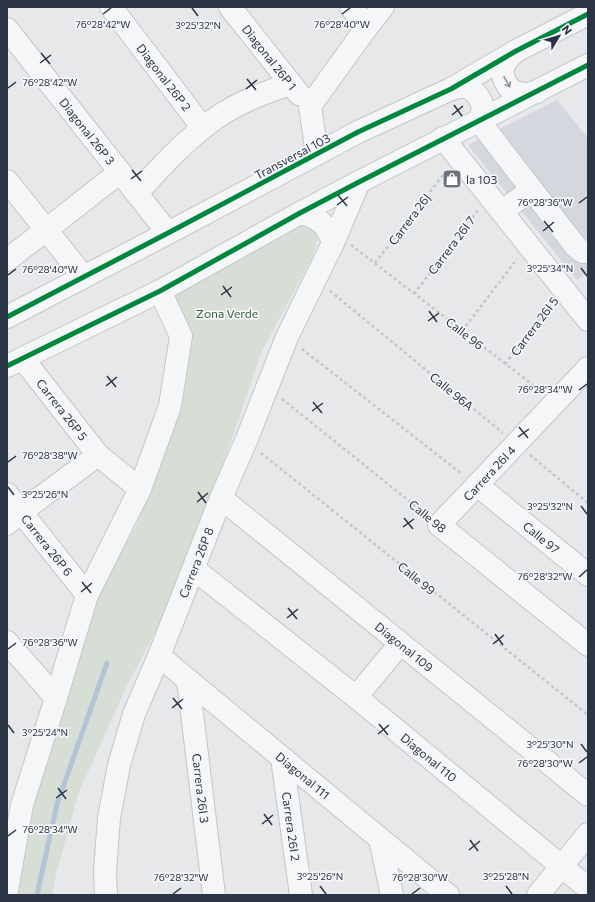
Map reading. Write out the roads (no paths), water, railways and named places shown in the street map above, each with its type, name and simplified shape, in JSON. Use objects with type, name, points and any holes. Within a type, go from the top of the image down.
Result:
[{"type":"street","name":"Diagonal 26P 2","points":[[111,7],[203,128]]},
{"type":"street","name":"Diagonal 26P 1","points":[[230,7],[310,106]]},
{"type":"street","points":[[351,7],[367,27]]},
{"type":"street","points":[[317,154],[310,106],[383,7]]},
{"type":"street","name":"Transversal 103","points":[[7,317],[358,132],[451,89],[516,51],[588,14]]},
{"type":"street","name":"Diagonal 26P 3","points":[[7,29],[168,233]]},
{"type":"street","points":[[516,51],[508,58],[503,67],[505,82],[512,90],[516,92],[526,94],[537,92]]},
{"type":"street","points":[[15,362],[160,291],[300,213],[443,138],[588,65]]},
{"type":"street","points":[[137,193],[182,145],[217,117],[245,101],[291,84]]},
{"type":"street","points":[[451,89],[463,86],[469,88],[479,97],[483,110],[478,121]]},
{"type":"street","points":[[478,121],[576,247],[583,252],[588,252]]},
{"type":"street","points":[[443,138],[588,320]]},
{"type":"street","points":[[7,260],[120,172]]},
{"type":"street","points":[[7,181],[84,277]]},
{"type":"street","name":"Carrera 26P 8","points":[[106,895],[105,871],[109,818],[118,765],[134,714],[159,656],[221,498],[246,441],[287,337],[335,239],[359,182]]},
{"type":"street","points":[[495,204],[516,201],[532,190]]},
{"type":"street","points":[[300,213],[318,219],[335,239]]},
{"type":"street","points":[[7,890],[14,807],[56,698],[73,646],[87,595],[140,489],[170,406],[181,336],[160,291]]},
{"type":"street","name":"Carrera 26P 5","points":[[15,362],[98,455],[140,489]]},
{"type":"street","name":"Carrera 26I 4","points":[[439,525],[588,368]]},
{"type":"street","points":[[14,518],[98,455]]},
{"type":"street","name":"Calle 97","points":[[477,485],[588,575]]},
{"type":"street","name":"Carrera 26P 6","points":[[7,494],[14,518],[87,595]]},
{"type":"street","name":"Diagonal 109","points":[[221,498],[588,795]]},
{"type":"street","name":"Calle 98","points":[[439,525],[588,645]]},
{"type":"street","name":"Diagonal 110","points":[[194,569],[356,697],[588,888]]},
{"type":"street","points":[[7,642],[56,698]]},
{"type":"street","points":[[356,697],[400,644]]},
{"type":"street","name":"Diagonal 111","points":[[159,656],[448,895]]},
{"type":"street","name":"Carrera 26I 3","points":[[188,680],[214,895]]},
{"type":"street","name":"Carrera 26I 2","points":[[282,758],[297,894]]},
{"type":"street","points":[[538,895],[588,834]]},
{"type":"street","points":[[380,839],[392,895]]},
{"type":"waterway","points":[[37,895],[57,804],[107,663]]},
{"type":"place","name":"la 103","points":[[452,179]]},
{"type":"park label","name":"Zona Verde","points":[[227,313]]}]
